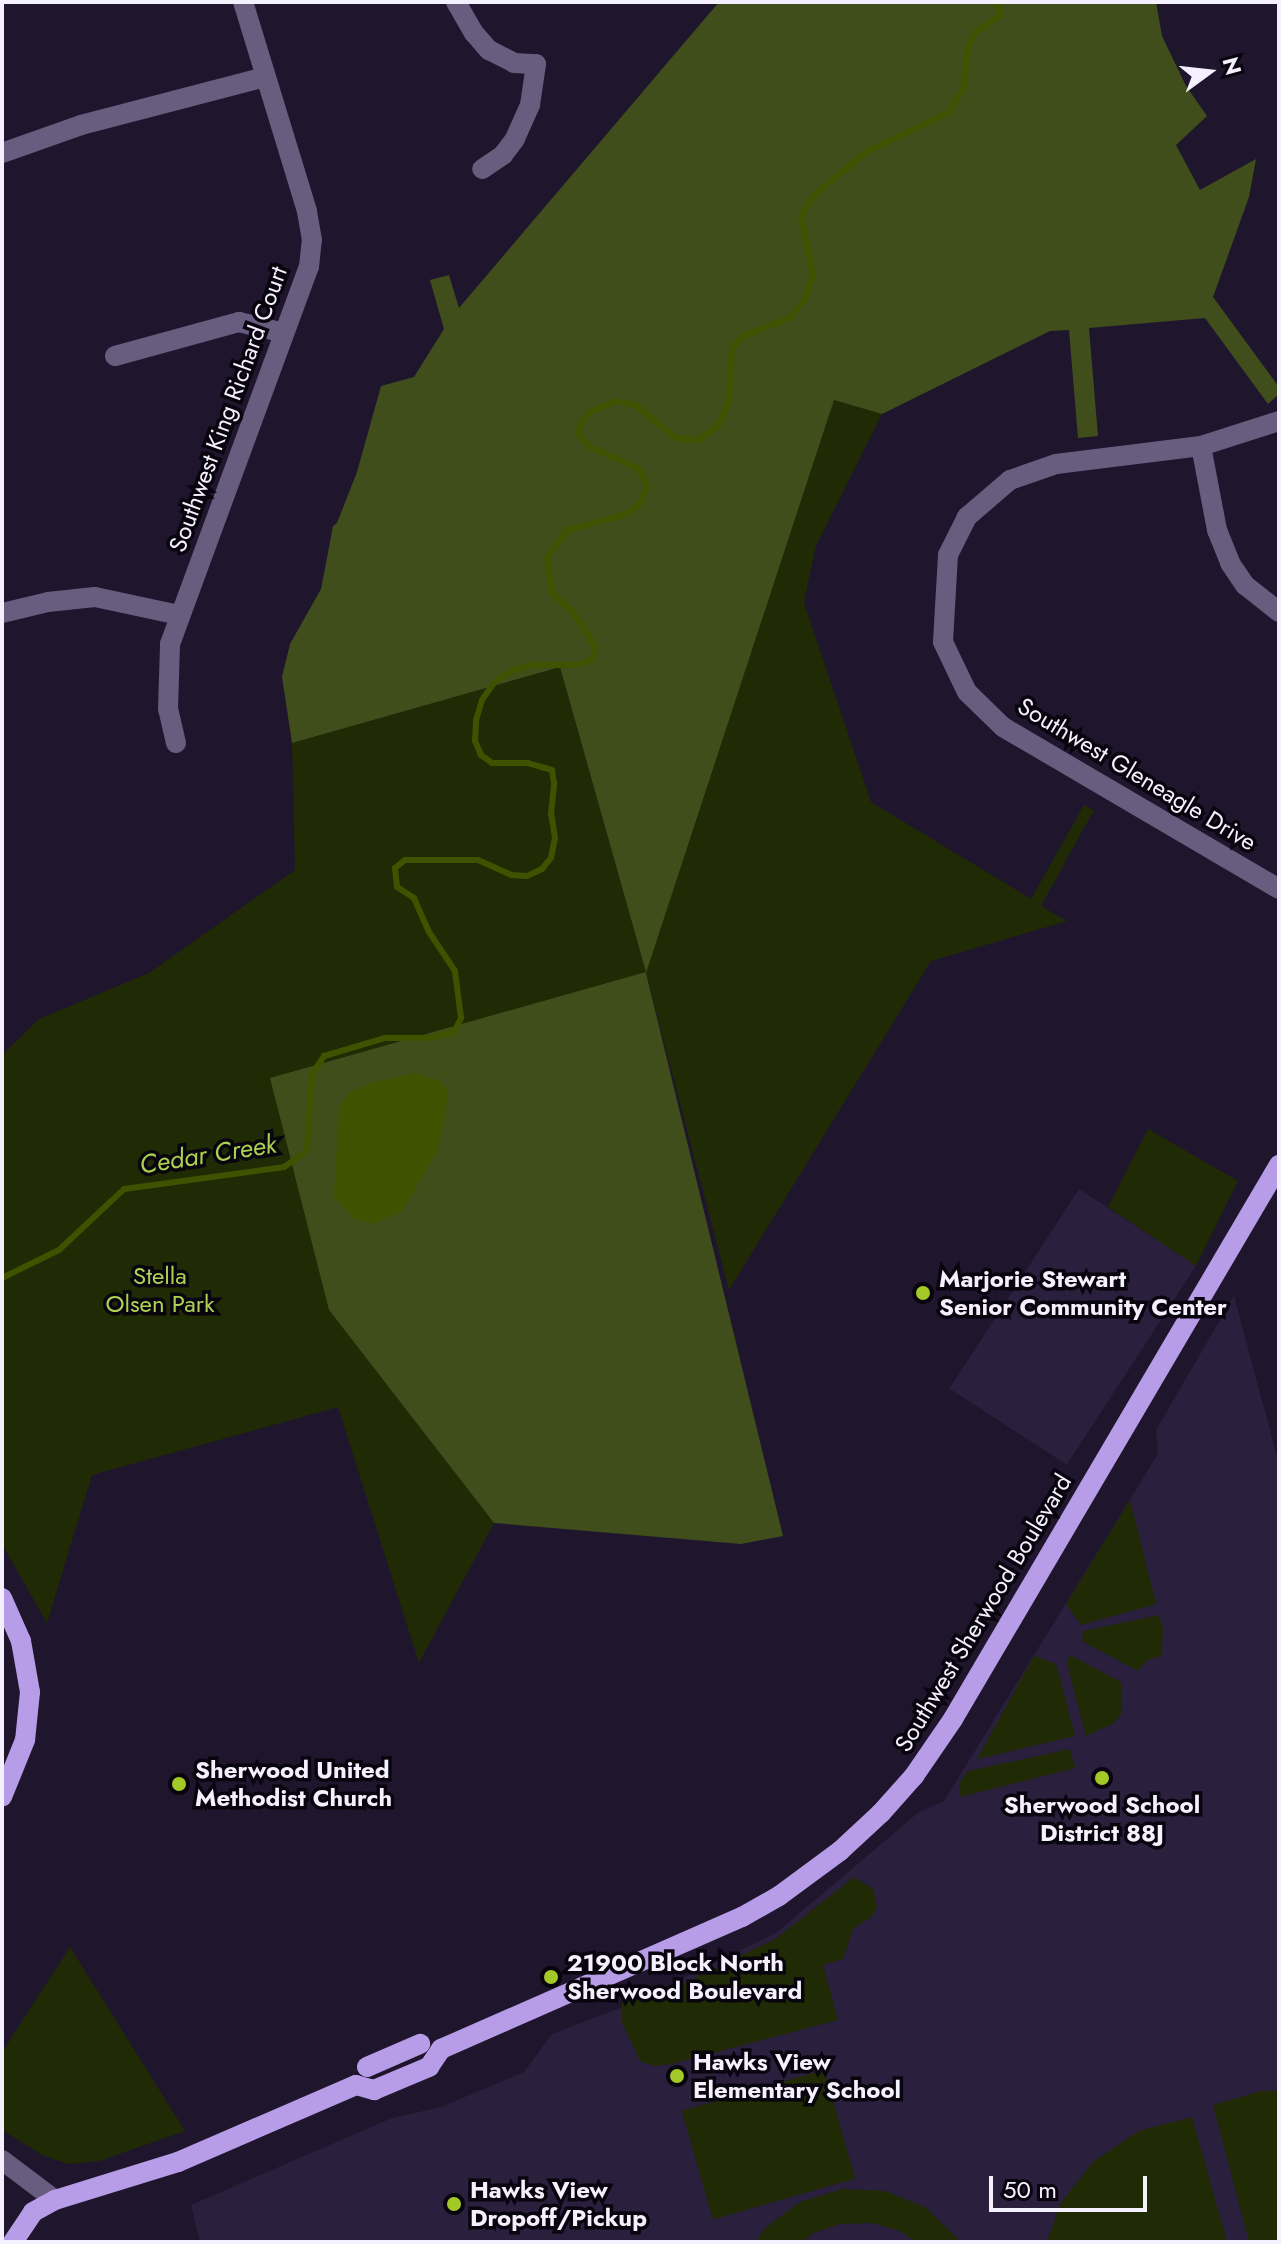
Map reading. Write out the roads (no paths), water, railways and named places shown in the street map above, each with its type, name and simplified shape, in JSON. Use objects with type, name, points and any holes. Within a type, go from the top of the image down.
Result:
[{"type":"main road","name":"Southwest Sherwood Boulevard","points":[[361,2076],[374,2090],[429,2067],[441,2049],[742,1917],[816,1870],[881,1813],[914,1776],[953,1719],[1279,1165]]},
{"type":"main road","points":[[2,1598],[21,1641],[30,1692],[25,1740],[2,1797]]},
{"type":"main road","name":"Southwest Sherwood Boulevard","points":[[55,2200],[178,2162],[361,2076],[420,2044]]},
{"type":"main road","points":[[13,2242],[33,2212],[55,2200]]},
{"type":"street","name":"Southwest King Richard Court","points":[[176,743],[168,709],[170,644],[309,267],[312,240],[307,211],[243,2]]},
{"type":"street","points":[[456,2],[474,33],[489,50],[514,63],[536,64],[530,105],[515,139],[503,155],[482,169]]},
{"type":"street","points":[[2,153],[81,125],[265,77]]},
{"type":"street","points":[[115,356],[239,322],[284,333]]},
{"type":"street","name":"Southwest Gleneagle Drive","points":[[1279,421],[1201,446],[1056,464],[1010,480],[967,517],[948,555],[943,642],[967,692],[1003,727],[1279,889]]},
{"type":"street","points":[[1201,446],[1217,530],[1230,563],[1245,585],[1279,612]]},
{"type":"street","points":[[2,613],[48,602],[95,597],[179,615]]},
{"type":"street","name":"Southwest Sherwood Boulevard","points":[[420,2044],[441,2049]]},
{"type":"street","points":[[2,2160],[55,2200]]},
{"type":"waterway","name":"Cedar Creek","points":[[2,1278],[59,1250],[124,1189],[284,1167],[307,1151],[312,1074],[324,1056],[385,1038],[428,1038],[454,1032],[461,1018],[455,971],[429,932],[414,898],[397,887],[395,868],[405,860],[478,860],[511,875],[527,876],[542,869],[551,858],[555,838],[551,814],[552,770],[528,763],[492,763],[481,755],[475,741],[476,720],[482,700],[494,683],[509,672],[531,665],[577,665],[592,660],[595,649],[588,634],[572,612],[552,593],[547,557],[568,530],[627,514],[641,502],[647,486],[639,469],[590,447],[578,434],[582,421],[590,412],[616,401],[635,405],[676,438],[698,440],[718,426],[729,401],[732,348],[743,336],[790,318],[805,299],[813,275],[801,216],[813,196],[866,152],[949,112],[964,87],[968,47],[974,34],[1000,15],[999,6],[992,2]]},
{"type":"place","name":"Marjorie Stewart Senior Community Center","points":[[923,1293]]},
{"type":"place","name":"Sherwood School District 88J","points":[[1102,1778]]},
{"type":"place","name":"Sherwood United Methodist Church","points":[[179,1784]]},
{"type":"place","name":"21900 Block North Sherwood Boulevard","points":[[551,1977]]},
{"type":"place","name":"Hawks View Elementary School","points":[[677,2076]]},
{"type":"place","name":"Hawks View Dropoff/Pickup","points":[[454,2204]]},
{"type":"park label","name":"Stella Olsen Park","points":[[160,1290]]}]
